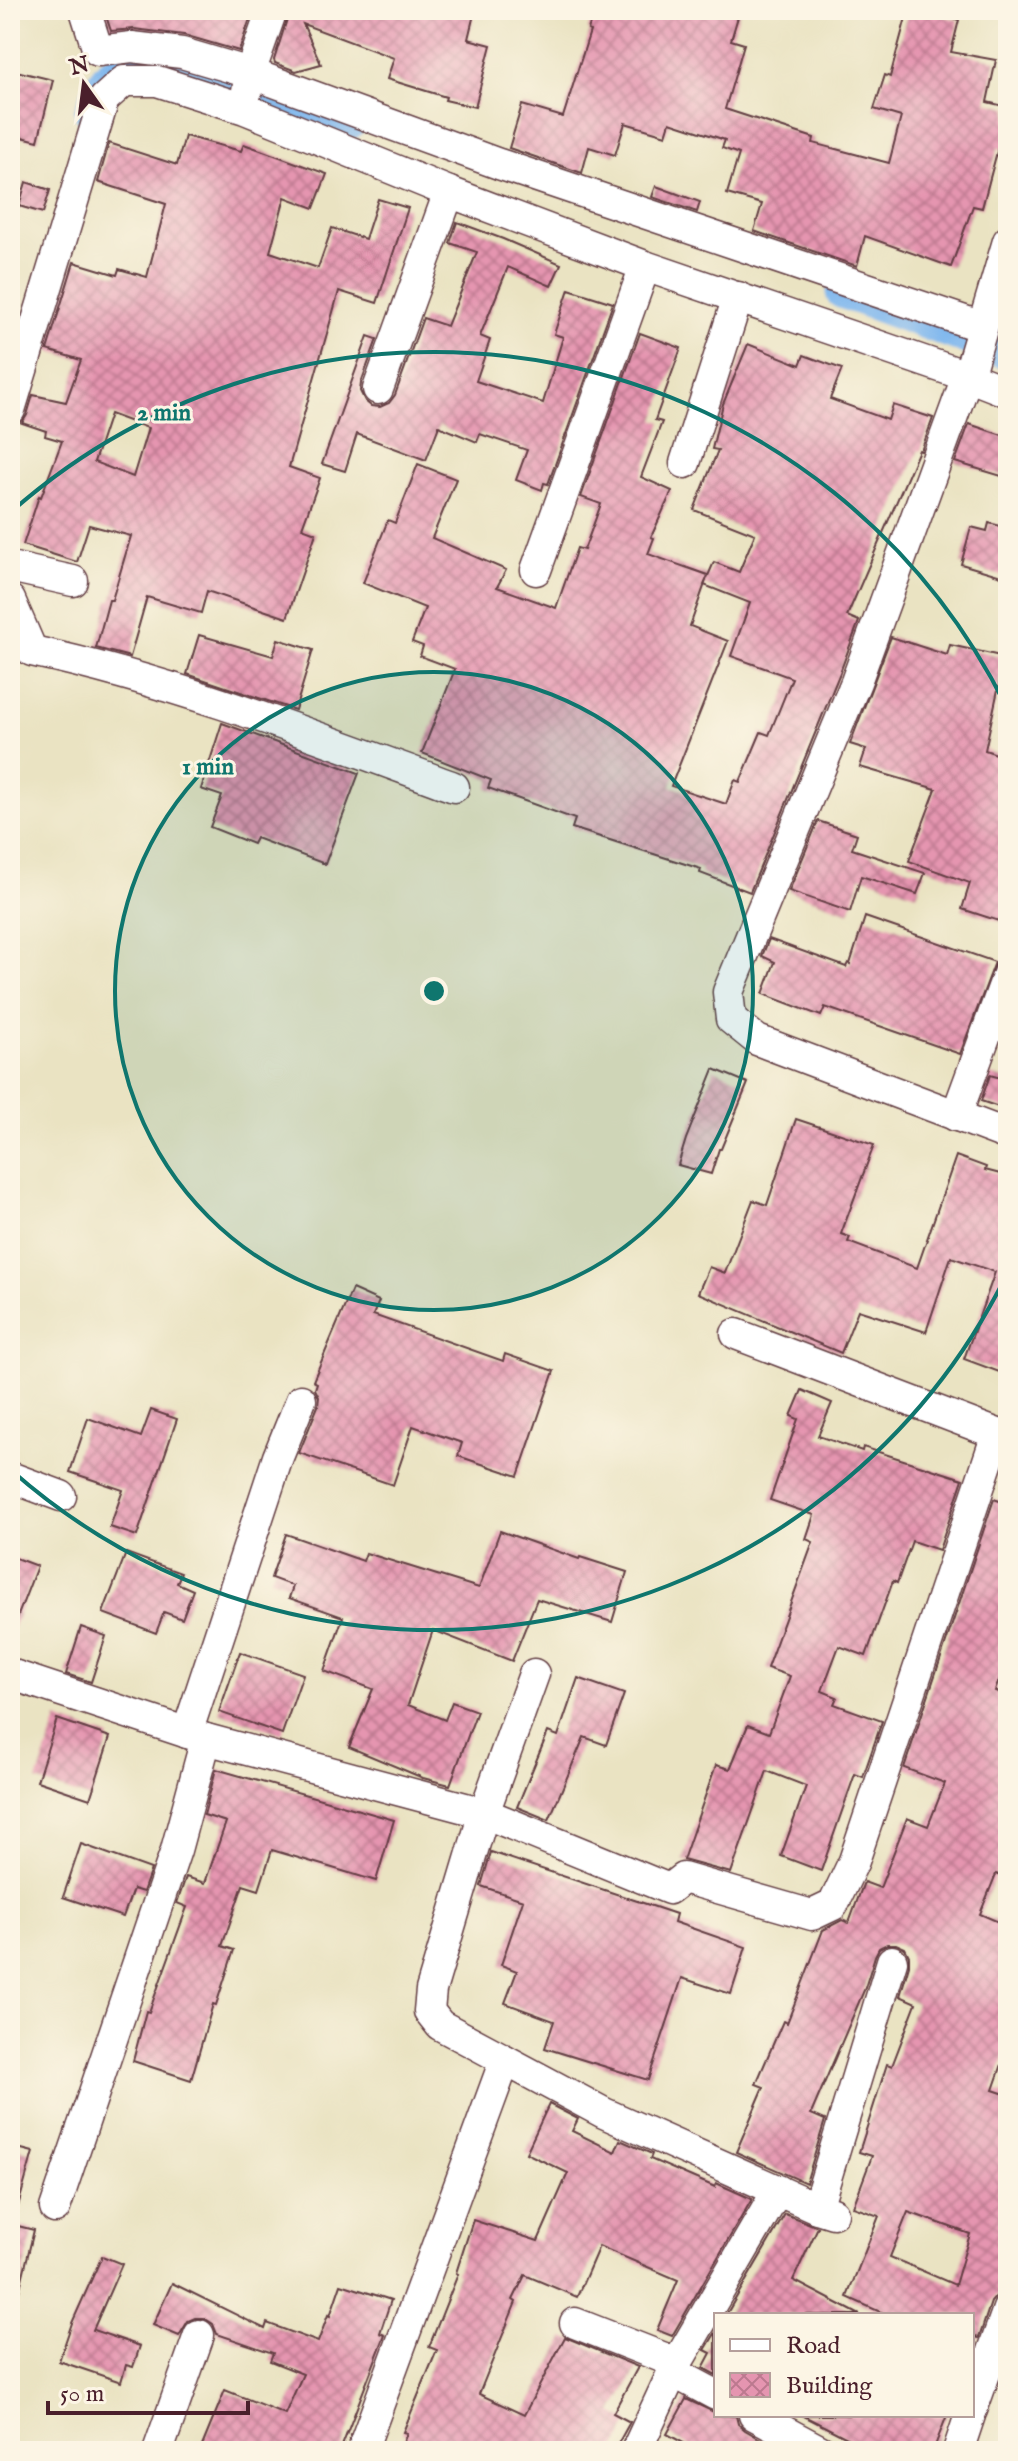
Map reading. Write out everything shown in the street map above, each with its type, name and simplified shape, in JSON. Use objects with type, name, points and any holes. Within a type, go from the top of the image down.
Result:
[{"type":"street","points":[[85,10],[98,51],[132,47],[182,53],[247,93],[449,192],[645,266],[970,369],[1008,392]]},
{"type":"street","points":[[247,93],[272,10]]},
{"type":"street","points":[[10,410],[104,99],[124,81],[157,81],[247,93],[499,164],[982,327]]},
{"type":"street","points":[[378,389],[449,192]]},
{"type":"street","points":[[1008,241],[970,369],[856,682],[728,992],[731,1019],[757,1040],[1008,1135]]},
{"type":"street","points":[[536,570],[645,266]]},
{"type":"street","points":[[685,463],[738,297]]},
{"type":"street","points":[[10,567],[73,581]]},
{"type":"street","points":[[10,600],[32,651],[95,664],[250,713],[454,787]]},
{"type":"street","points":[[956,1116],[1008,974]]},
{"type":"street","points":[[10,1674],[196,1736],[484,1813],[669,1889],[683,1878],[812,1915],[833,1905],[854,1861],[1002,1436],[736,1334]]},
{"type":"street","points":[[55,2208],[176,1850],[196,1736],[278,1457],[301,1400]]},
{"type":"street","points":[[10,1477],[61,1496]]},
{"type":"street","points":[[534,1674],[484,1813],[431,1990],[429,2011],[440,2025],[604,2113],[825,2210],[892,1961]]},
{"type":"street","points":[[365,2442],[505,2060]]},
{"type":"street","points":[[636,2451],[675,2367],[778,2190]]},
{"type":"street","points":[[974,2404],[1008,2309]]},
{"type":"street","points":[[575,2323],[675,2367],[714,2394]]},
{"type":"street","points":[[158,2451],[199,2335]]},
{"type":"street","points":[[758,2417],[821,2451]]},
{"type":"street","points":[[958,2451],[969,2417]]},
{"type":"building","points":[[104,10],[253,10],[239,51],[184,35],[134,29],[111,31]]},
{"type":"building","points":[[290,10],[475,10],[468,39],[491,45],[475,107],[445,100],[446,97],[387,79],[394,58],[303,24],[321,64],[296,71],[275,63]]},
{"type":"building","points":[[594,10],[740,10],[731,40],[744,44],[725,109],[814,138],[813,143],[889,163],[901,117],[874,109],[885,75],[890,77],[908,10],[921,10],[959,20],[951,52],[996,60],[987,102],[1008,107],[1008,136],[1005,150],[998,148],[982,208],[973,206],[951,267],[865,236],[857,266],[754,231],[762,204],[727,194],[739,154],[722,148],[725,140],[670,122],[666,135],[625,123],[615,155],[589,147],[582,173],[509,148],[522,105],[563,117]]},
{"type":"building","points":[[16,71],[53,80],[38,141],[10,134],[10,93]]},
{"type":"building","points":[[185,136],[241,151],[244,144],[327,174],[314,208],[285,197],[270,252],[318,268],[332,228],[365,239],[378,199],[408,208],[377,303],[339,291],[289,467],[320,478],[302,528],[316,533],[287,618],[207,591],[201,613],[147,597],[130,657],[96,648],[131,536],[89,525],[77,562],[23,545],[62,441],[45,436],[46,431],[22,423],[33,395],[66,402],[81,360],[47,350],[74,262],[117,275],[119,269],[147,277],[166,204],[98,182],[109,143],[177,165]],"holes":[[[110,414],[148,428],[133,477],[94,462]]]},
{"type":"building","points":[[26,182],[50,190],[43,213],[19,206]]},
{"type":"building","points":[[656,186],[700,202],[697,212],[652,197]]},
{"type":"building","points":[[457,222],[561,264],[551,286],[508,267],[480,336],[490,340],[476,381],[543,403],[563,337],[554,334],[569,289],[613,303],[548,484],[544,483],[542,490],[516,480],[527,450],[480,434],[477,442],[439,426],[426,460],[357,434],[345,471],[322,464],[368,336],[377,339],[360,391],[371,406],[380,407],[389,403],[395,395],[423,318],[447,326],[477,252],[450,243]]},
{"type":"building","points":[[640,333],[681,348],[655,420],[662,422],[641,477],[672,491],[651,537],[654,538],[648,554],[708,575],[714,562],[739,572],[755,534],[694,510],[718,450],[712,449],[723,404],[748,344],[800,365],[804,355],[842,369],[830,399],[888,420],[893,405],[933,418],[847,616],[859,621],[750,892],[700,873],[701,869],[572,828],[575,819],[488,788],[491,780],[422,753],[455,669],[420,656],[423,646],[412,642],[425,608],[363,583],[388,520],[395,523],[418,464],[456,479],[432,538],[506,570],[497,587],[556,608],[577,548],[584,550],[601,504],[581,497]],"holes":[[[704,585],[750,603],[731,656],[792,678],[769,735],[761,732],[740,782],[735,780],[726,804],[671,786],[728,641],[690,626]]]},
{"type":"building","points":[[969,424],[1008,437],[1008,478],[955,462]]},
{"type":"building","points":[[989,523],[1008,528],[1008,578],[961,564],[971,527],[987,531]]},
{"type":"building","points":[[199,635],[273,656],[278,639],[313,650],[295,710],[187,674]]},
{"type":"building","points":[[891,637],[947,655],[950,645],[1005,657],[985,750],[1008,758],[1008,904],[1002,922],[962,909],[970,883],[909,861],[936,789],[860,767],[866,749],[850,744]]},
{"type":"building","points":[[222,723],[359,773],[325,864],[256,838],[253,844],[210,827],[222,796],[201,789]]},
{"type":"building","points":[[818,821],[857,834],[852,849],[925,873],[917,894],[861,876],[850,912],[789,891]]},
{"type":"building","points":[[865,917],[995,962],[960,1054],[825,1007],[821,1016],[763,994],[775,962],[762,956],[769,939],[846,967],[850,964]]},
{"type":"building","points":[[714,1069],[748,1083],[711,1174],[678,1165]]},
{"type":"building","points":[[990,1075],[1008,1080],[1008,1110],[981,1101]]},
{"type":"building","points":[[796,1119],[874,1145],[841,1234],[850,1237],[848,1242],[917,1268],[956,1156],[986,1167],[985,1170],[1008,1176],[1008,1356],[1002,1373],[964,1359],[995,1272],[951,1257],[926,1332],[858,1310],[841,1353],[698,1293],[709,1267],[725,1273],[753,1200],[767,1205]]},
{"type":"building","points":[[352,1289],[379,1301],[373,1315],[503,1361],[505,1354],[554,1371],[518,1476],[458,1456],[462,1443],[413,1426],[393,1485],[299,1453],[318,1406],[317,1383],[313,1381]]},
{"type":"building","points":[[802,1390],[832,1403],[818,1436],[963,1479],[939,1550],[912,1541],[897,1583],[893,1581],[866,1656],[839,1646],[822,1691],[837,1697],[834,1704],[882,1721],[863,1777],[855,1774],[821,1871],[781,1856],[806,1786],[767,1771],[731,1873],[683,1860],[716,1765],[730,1769],[748,1725],[769,1733],[790,1676],[767,1668],[813,1542],[806,1539],[814,1515],[770,1500],[798,1419],[791,1416]]},
{"type":"building","points":[[151,1410],[177,1419],[137,1536],[110,1527],[123,1490],[70,1472],[88,1418],[141,1437]]},
{"type":"building","points":[[994,1499],[1008,1504],[1008,1657],[995,1691],[1008,1696],[1008,1878],[996,1874],[980,1914],[1008,1926],[1008,2047],[993,2090],[1008,2095],[1008,2291],[997,2295],[991,2302],[979,2338],[974,2337],[974,2313],[883,2313],[847,2297],[879,2216],[853,2207],[872,2156],[859,2152],[887,2064],[892,2066],[916,2003],[900,1996],[909,1965],[905,1948],[887,1944],[879,1948],[875,1956],[865,1988],[811,2114],[825,2120],[806,2183],[736,2152],[764,2087],[756,2084],[783,2021],[787,2023],[823,1930],[842,1920],[849,1923],[864,1882],[880,1888],[907,1818],[928,1826],[945,1783],[904,1768]],"holes":[[[908,2212],[970,2234],[955,2285],[890,2257]]]},
{"type":"building","points":[[500,1531],[627,1572],[612,1622],[537,1599],[512,1661],[433,1630],[408,1705],[445,1720],[452,1702],[477,1711],[450,1785],[423,1778],[349,1747],[373,1689],[324,1671],[343,1617],[289,1598],[293,1586],[271,1578],[286,1534],[363,1561],[366,1553],[479,1588]]},
{"type":"building","points":[[126,1553],[181,1573],[177,1583],[193,1590],[182,1619],[164,1612],[156,1633],[103,1613]]},
{"type":"building","points":[[10,1556],[37,1566],[12,1631],[10,1631]]},
{"type":"building","points":[[81,1627],[106,1636],[91,1682],[66,1674]]},
{"type":"building","points":[[240,1652],[303,1674],[282,1734],[219,1712]]},
{"type":"building","points":[[578,1678],[624,1694],[606,1745],[584,1737],[549,1820],[517,1807],[548,1732],[558,1736]]},
{"type":"building","points":[[57,1719],[110,1737],[90,1799],[37,1781]]},
{"type":"building","points":[[216,1769],[394,1820],[376,1881],[272,1850],[259,1890],[243,1885],[222,1946],[234,1950],[216,2005],[213,2004],[191,2080],[133,2061],[146,2011],[149,2012],[187,1907],[177,1903],[186,1877],[205,1883],[226,1822],[204,1815]]},
{"type":"building","points":[[81,1844],[151,1869],[143,1892],[133,1889],[123,1917],[63,1897]]},
{"type":"building","points":[[491,1852],[676,1914],[674,1922],[746,1947],[731,1994],[682,1978],[648,2080],[545,2048],[554,2021],[505,2003],[517,1971],[501,1965],[523,1900],[481,1886]]},
{"type":"building","points":[[549,2104],[578,2119],[572,2131],[615,2152],[620,2140],[652,2154],[650,2159],[752,2199],[672,2336],[657,2330],[678,2280],[599,2246],[577,2297],[525,2275],[479,2394],[524,2415],[565,2337],[638,2367],[613,2413],[630,2422],[614,2451],[400,2451],[407,2433],[403,2432],[437,2350],[429,2347],[458,2274],[473,2220],[538,2241],[568,2173],[526,2153]]},
{"type":"building","points":[[10,2146],[33,2152],[17,2210],[10,2209]]},
{"type":"building","points":[[785,2214],[818,2227],[793,2280],[856,2313],[727,2313]]},
{"type":"building","points":[[10,2224],[34,2230],[18,2296],[10,2295]]},
{"type":"building","points":[[102,2256],[122,2264],[93,2330],[140,2346],[133,2367],[126,2365],[121,2382],[59,2361]]},
{"type":"building","points":[[172,2283],[265,2329],[267,2323],[318,2342],[341,2284],[391,2300],[380,2333],[385,2335],[340,2451],[200,2451],[225,2390],[285,2414],[303,2374],[270,2361],[273,2353],[217,2334],[213,2324],[204,2318],[188,2321],[179,2336],[153,2325]]},
{"type":"building","points":[[714,2335],[714,2374],[703,2368],[711,2353],[705,2350]]},
{"type":"building","points":[[686,2399],[714,2412],[714,2417],[736,2417],[738,2424],[764,2441],[758,2451],[698,2451],[667,2434]]},
{"type":"building","points":[[806,2417],[946,2417],[933,2451],[863,2451],[851,2445],[853,2441]]},
{"type":"waterway","points":[[88,113],[99,86],[113,69],[122,64],[162,60],[351,125]]},
{"type":"waterway","points":[[840,294],[1008,356]]}]
